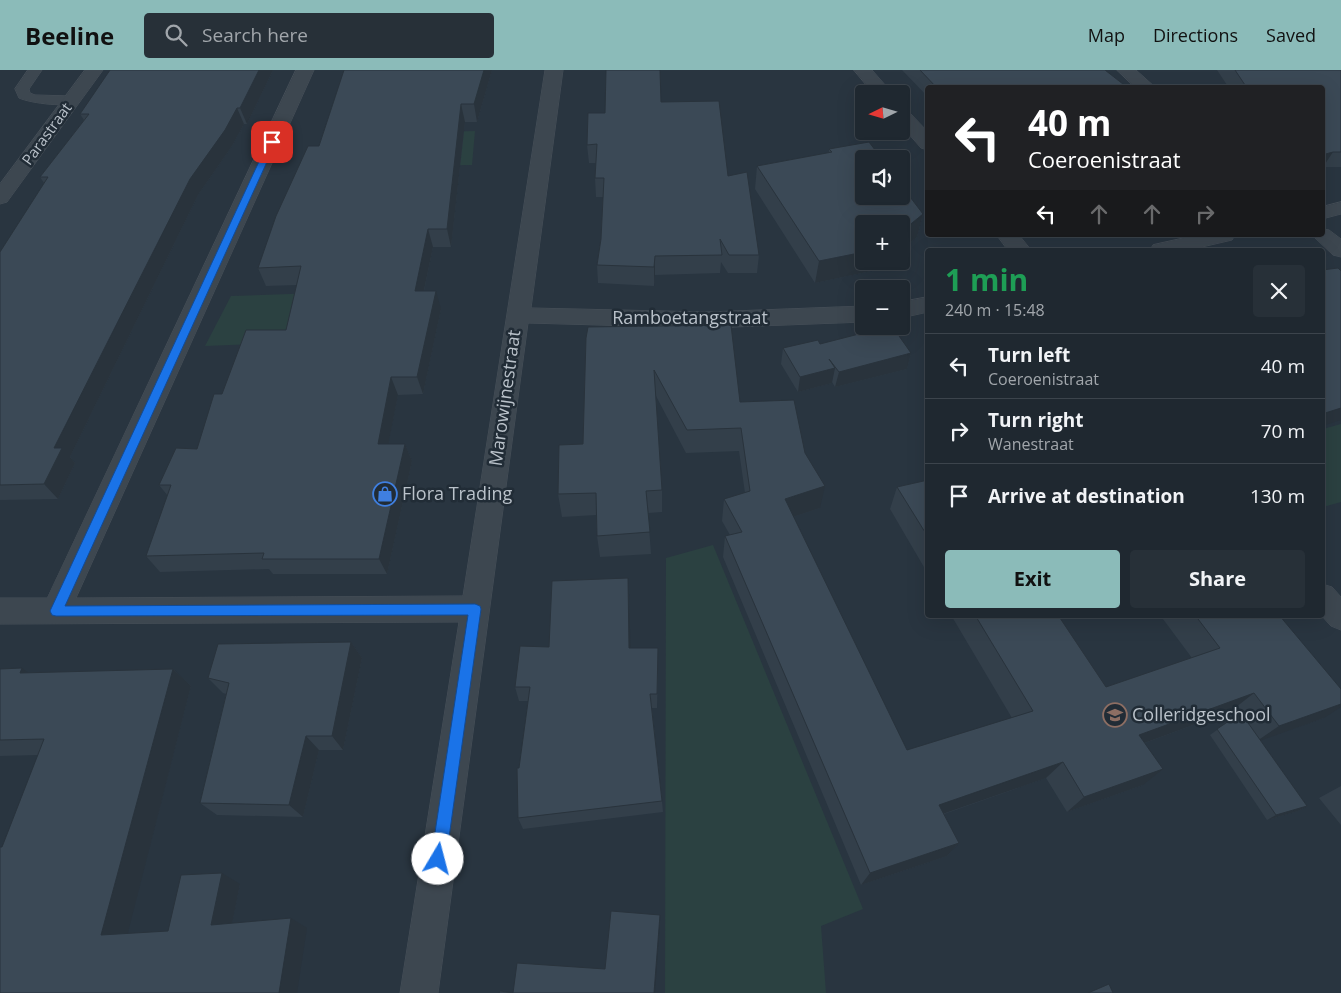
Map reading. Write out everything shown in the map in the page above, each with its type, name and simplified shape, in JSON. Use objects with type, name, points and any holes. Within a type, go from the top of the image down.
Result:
[{"type":"street","name":"Parastraat","points":[[0,198],[94,70]]},
{"type":"street","points":[[56,611],[305,70]]},
{"type":"street","name":"Marowijnestraat","points":[[419,993],[554,70]]},
{"type":"street","points":[[863,70],[876,85]]},
{"type":"street","points":[[1126,70],[1144,85]]},
{"type":"street","points":[[910,124],[925,141]]},
{"type":"street","points":[[1325,212],[1341,208]]},
{"type":"street","points":[[1009,237],[1018,248]]},
{"type":"street","points":[[1170,248],[1216,237]]},
{"type":"street","points":[[1325,237],[1341,250]]},
{"type":"street","points":[[910,308],[925,305]]},
{"type":"street","name":"Ramboetangstraat","points":[[517,315],[707,320],[855,314]]},
{"type":"street","points":[[1325,599],[1341,617]]},
{"type":"street","points":[[0,611],[475,609]]},
{"type":"lane","points":[[35,70],[22,89],[24,96],[32,99],[72,100]]},
{"type":"green space","points":[[475,131],[472,165],[396,166],[402,133]]},
{"type":"green space","points":[[347,292],[330,341],[205,346],[231,296]]},
{"type":"green space","points":[[1341,424],[1341,502],[1325,506],[1325,428]]},
{"type":"green space","points":[[713,545],[863,909],[821,926],[826,993],[665,993],[666,558]]},
{"type":"building","points":[[110,70],[259,70],[240,108],[237,108],[225,130],[190,179],[54,448],[62,448],[44,484],[0,485],[0,252],[48,177],[40,177],[89,114],[80,114]]},
{"type":"building","points":[[344,70],[484,70],[474,104],[461,104],[447,229],[428,229],[415,291],[436,291],[417,377],[391,377],[378,444],[405,444],[379,559],[262,559],[264,553],[146,556],[171,485],[159,485],[176,448],[197,449],[214,394],[222,394],[246,330],[286,330],[301,266],[258,268],[276,216],[308,146],[319,146]]},
{"type":"building","points":[[606,70],[660,70],[661,102],[719,101],[728,176],[747,172],[759,255],[729,255],[720,239],[722,255],[655,256],[654,267],[597,265],[601,239],[604,178],[595,178],[597,144],[587,145],[588,113],[605,113]]},
{"type":"building","points":[[920,70],[1105,70],[1124,85],[934,85]]},
{"type":"building","points":[[1235,70],[1341,70],[1341,152],[1325,154],[1325,85],[1245,85]]},
{"type":"building","points":[[869,142],[875,150],[855,150],[855,205],[910,205],[910,197],[923,214],[910,225],[910,215],[855,215],[855,254],[819,261],[757,166],[832,152],[829,149]]},
{"type":"building","points":[[1338,268],[1341,271],[1341,408],[1325,413],[1325,270]]},
{"type":"building","points":[[731,325],[740,402],[794,400],[805,453],[825,486],[785,499],[907,750],[1033,711],[977,618],[1060,618],[1106,687],[1220,648],[1197,618],[1282,618],[1341,689],[1341,704],[1279,726],[1254,693],[1139,735],[1163,769],[1084,797],[1063,762],[939,805],[959,843],[870,873],[725,536],[742,532],[724,499],[750,491],[741,428],[687,430],[654,370],[662,490],[646,491],[650,532],[597,536],[596,493],[558,494],[559,445],[583,444],[586,338],[588,327]]},
{"type":"building","points":[[855,335],[898,335],[911,353],[839,372],[829,359],[835,368],[800,377],[783,348],[818,340],[820,344]]},
{"type":"building","points":[[925,481],[925,532],[897,487]]},
{"type":"building","points":[[628,578],[629,648],[658,648],[657,694],[650,694],[662,801],[518,818],[517,768],[519,768],[530,687],[515,687],[520,646],[549,647],[552,581]]},
{"type":"building","points":[[351,642],[332,736],[306,736],[289,805],[200,803],[229,683],[208,678],[218,644]]},
{"type":"building","points":[[22,668],[20,673],[173,669],[101,935],[168,931],[181,875],[222,873],[211,925],[291,918],[279,993],[0,993],[0,847],[2,847],[44,739],[0,740],[0,669]]},
{"type":"building","points":[[1241,713],[1307,806],[1276,815],[1217,729]]},
{"type":"building","points":[[611,911],[660,915],[654,993],[513,993],[517,963],[605,969]]},
{"type":"building","points":[[1109,984],[1113,993],[1088,993]]},
{"type":"place","name":"Flora Trading","points":[[385,494]]},
{"type":"place","name":"Colleridgeschool","points":[[1115,715]]},
{"type":"route","points":[[272,142],[56,611],[475,609],[438,859]]}]
